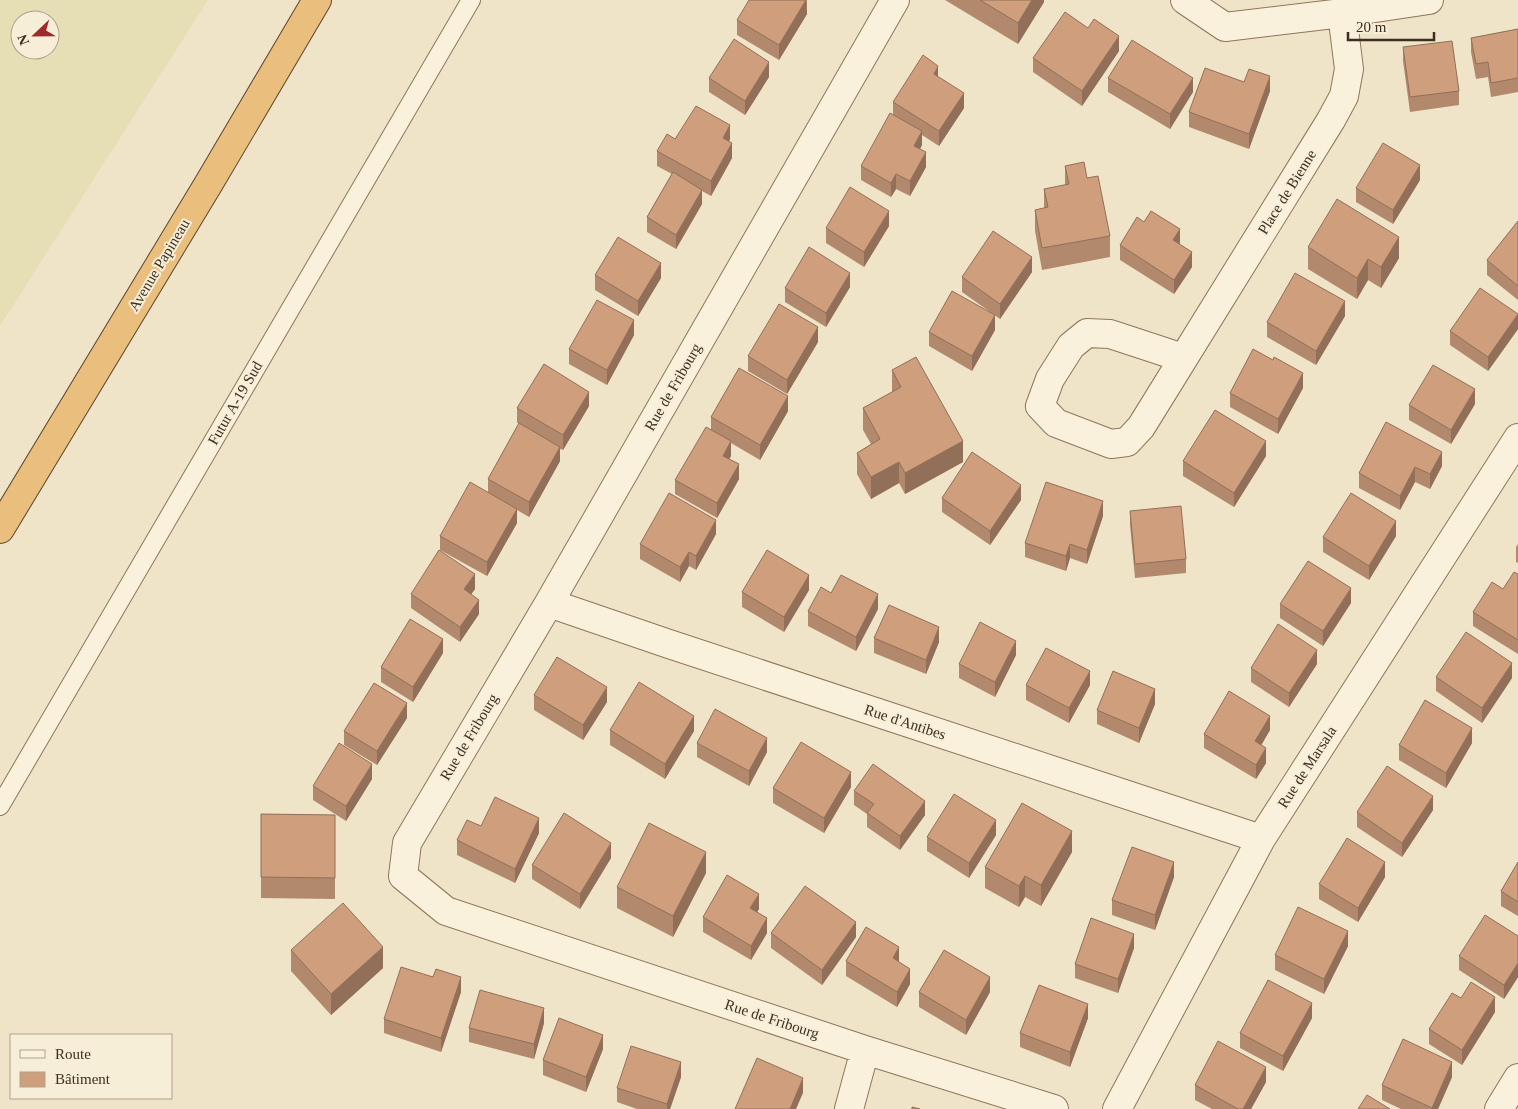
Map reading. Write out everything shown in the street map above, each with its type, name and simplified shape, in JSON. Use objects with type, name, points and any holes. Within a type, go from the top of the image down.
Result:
[{"type":"highway","name":"Avenue Papineau","points":[[0,529],[317,0]]},
{"type":"street","name":"Rue de Fribourg","points":[[895,0],[549,603],[407,843],[403,876],[446,911],[865,1050],[1054,1109]]},
{"type":"street","points":[[1186,0],[1225,27],[1429,0]]},
{"type":"street","name":"Place de Bienne","points":[[1183,358],[1110,334],[1087,334],[1071,346],[1050,379],[1040,406],[1056,422],[1112,444],[1127,442],[1141,427],[1344,96],[1349,69],[1342,13]]},
{"type":"street","name":"Rue de Marsala","points":[[1117,1109],[1262,839],[1518,438]]},
{"type":"street","name":"Rue d'Antibes","points":[[549,603],[1262,839]]},
{"type":"street","points":[[849,1109],[865,1050]]},
{"type":"street","points":[[1500,1109],[1518,1078]]},
{"type":"lane","name":"Futur A-19 Sud","points":[[0,806],[471,0]]},
{"type":"shaded area","points":[[0,0],[208,0],[0,326]]},
{"type":"building","points":[[749,0],[806,0],[779,45],[737,20]]},
{"type":"building","points":[[980,0],[1032,0],[1018,23]]},
{"type":"building","points":[[1065,12],[1088,28],[1094,19],[1119,36],[1082,91],[1033,58]]},
{"type":"building","points":[[1518,29],[1518,78],[1491,83],[1488,62],[1476,64],[1471,38]]},
{"type":"building","points":[[734,39],[769,62],[745,101],[709,78]]},
{"type":"building","points":[[1132,40],[1193,78],[1170,114],[1108,78]]},
{"type":"building","points":[[1452,41],[1459,91],[1410,97],[1403,47]]},
{"type":"building","points":[[923,55],[938,66],[934,74],[964,93],[939,131],[893,102]]},
{"type":"building","points":[[1205,68],[1244,82],[1249,69],[1270,76],[1249,134],[1189,112]]},
{"type":"building","points":[[696,106],[730,125],[723,138],[732,143],[711,181],[657,151],[667,134],[675,139]]},
{"type":"building","points":[[890,113],[922,131],[914,146],[926,152],[910,181],[896,174],[891,183],[861,166]]},
{"type":"building","points":[[1383,143],[1420,165],[1393,210],[1356,188]]},
{"type":"building","points":[[1084,162],[1087,178],[1098,176],[1110,236],[1042,248],[1035,210],[1048,207],[1044,189],[1069,184],[1065,166]]},
{"type":"building","points":[[673,172],[702,190],[676,235],[647,217]]},
{"type":"building","points":[[850,187],[889,211],[864,252],[826,228]]},
{"type":"building","points":[[1337,199],[1399,237],[1381,267],[1368,259],[1357,278],[1308,247]]},
{"type":"building","points":[[1151,211],[1180,229],[1173,240],[1192,252],[1174,280],[1120,245],[1137,217],[1144,222]]},
{"type":"building","points":[[1518,221],[1518,286],[1487,260]]},
{"type":"building","points":[[993,231],[1032,257],[1000,304],[962,277]]},
{"type":"building","points":[[618,237],[661,263],[638,301],[595,275]]},
{"type":"building","points":[[809,247],[850,273],[826,313],[785,288]]},
{"type":"building","points":[[1295,273],[1345,301],[1316,351],[1267,322]]},
{"type":"building","points":[[1480,288],[1518,314],[1488,357],[1450,331]]},
{"type":"building","points":[[952,291],[995,315],[972,356],[929,332]]},
{"type":"building","points":[[597,300],[634,320],[607,370],[569,349]]},
{"type":"building","points":[[779,304],[818,327],[787,380],[748,356]]},
{"type":"building","points":[[1253,349],[1273,360],[1274,357],[1303,373],[1278,419],[1230,393]]},
{"type":"building","points":[[916,357],[963,441],[905,473],[899,462],[871,477],[857,453],[880,439],[863,408],[901,387],[892,370]]},
{"type":"building","points":[[544,364],[589,392],[563,435],[517,408]]},
{"type":"building","points":[[1433,365],[1475,389],[1451,430],[1409,405]]},
{"type":"building","points":[[739,368],[788,396],[760,445],[711,417]]},
{"type":"building","points":[[1215,410],[1266,441],[1234,493],[1183,461]]},
{"type":"building","points":[[1386,422],[1442,452],[1430,474],[1415,467],[1400,496],[1359,473]]},
{"type":"building","points":[[519,423],[560,447],[529,502],[488,479]]},
{"type":"building","points":[[706,427],[731,441],[723,456],[739,464],[717,503],[675,480]]},
{"type":"building","points":[[972,452],[1021,485],[990,531],[942,498]]},
{"type":"building","points":[[470,482],[517,509],[487,562],[440,536]]},
{"type":"building","points":[[1046,482],[1103,501],[1087,550],[1070,544],[1066,556],[1025,543]]},
{"type":"building","points":[[669,493],[716,520],[696,556],[689,552],[680,567],[640,544]]},
{"type":"building","points":[[1351,493],[1396,521],[1369,566],[1323,537]]},
{"type":"building","points":[[1181,506],[1186,559],[1135,564],[1130,511]]},
{"type":"building","points":[[439,550],[475,574],[464,589],[479,600],[460,627],[411,594]]},
{"type":"building","points":[[767,550],[809,575],[784,617],[742,592]]},
{"type":"building","points":[[1308,561],[1351,588],[1323,631],[1280,604]]},
{"type":"building","points":[[1514,572],[1518,574],[1518,640],[1473,612],[1492,582],[1503,589]]},
{"type":"building","points":[[841,575],[878,594],[856,637],[808,611],[821,587],[831,593]]},
{"type":"building","points":[[889,605],[939,627],[926,660],[874,638]]},
{"type":"building","points":[[410,619],[443,639],[413,687],[381,667]]},
{"type":"building","points":[[980,622],[1016,641],[995,682],[959,664]]},
{"type":"building","points":[[1278,624],[1317,650],[1289,693],[1251,668]]},
{"type":"building","points":[[1466,632],[1512,663],[1482,708],[1436,677]]},
{"type":"building","points":[[1046,648],[1090,671],[1069,708],[1026,685]]},
{"type":"building","points":[[557,657],[607,687],[583,725],[534,695]]},
{"type":"building","points":[[1113,671],[1155,689],[1139,728],[1097,710]]},
{"type":"building","points":[[639,682],[694,716],[665,764],[610,730]]},
{"type":"building","points":[[374,683],[407,703],[377,751],[344,731]]},
{"type":"building","points":[[1229,691],[1270,716],[1255,741],[1266,748],[1256,765],[1204,734]]},
{"type":"building","points":[[1425,700],[1472,728],[1446,773],[1399,745]]},
{"type":"building","points":[[715,709],[767,738],[749,771],[697,743]]},
{"type":"building","points":[[801,742],[851,772],[824,818],[773,788]]},
{"type":"building","points":[[339,743],[372,764],[346,806],[313,786]]},
{"type":"building","points":[[873,764],[925,801],[900,836],[867,813],[874,804],[854,791]]},
{"type":"building","points":[[1387,766],[1433,796],[1402,843],[1357,812]]},
{"type":"building","points":[[954,794],[996,820],[969,863],[927,837]]},
{"type":"building","points":[[495,797],[539,818],[515,869],[457,840],[467,820],[481,826]]},
{"type":"building","points":[[1022,803],[1072,831],[1041,885],[1025,876],[1019,886],[985,867]]},
{"type":"building","points":[[564,813],[611,843],[580,894],[532,865]]},
{"type":"building","points":[[261,814],[335,815],[335,878],[261,877]]},
{"type":"building","points":[[649,823],[706,852],[673,916],[617,887]]},
{"type":"building","points":[[1347,838],[1385,862],[1358,908],[1319,884]]},
{"type":"building","points":[[1132,847],[1174,862],[1155,915],[1112,900]]},
{"type":"building","points":[[1518,862],[1518,902],[1501,891]]},
{"type":"building","points":[[727,875],[759,894],[750,908],[767,918],[751,946],[703,917]]},
{"type":"building","points":[[805,886],[856,922],[822,970],[771,933]]},
{"type":"building","points":[[343,903],[383,947],[331,994],[291,950]]},
{"type":"building","points":[[1298,907],[1348,931],[1324,979],[1275,955]]},
{"type":"building","points":[[1485,915],[1518,936],[1518,963],[1504,985],[1459,956]]},
{"type":"building","points":[[1091,918],[1134,934],[1118,979],[1075,964]]},
{"type":"building","points":[[866,927],[899,947],[893,958],[910,969],[897,992],[846,961]]},
{"type":"building","points":[[944,950],[990,977],[966,1020],[919,992]]},
{"type":"building","points":[[401,967],[433,977],[436,969],[461,977],[441,1038],[384,1019]]},
{"type":"building","points":[[1268,980],[1312,1003],[1283,1056],[1240,1033]]},
{"type":"building","points":[[1471,982],[1495,997],[1462,1050],[1429,1029],[1452,993],[1461,998]]},
{"type":"building","points":[[1039,985],[1088,1004],[1070,1052],[1020,1033]]},
{"type":"building","points":[[480,990],[544,1008],[534,1044],[469,1028]]},
{"type":"building","points":[[559,1018],[603,1035],[586,1077],[543,1060]]},
{"type":"building","points":[[1403,1039],[1452,1062],[1432,1108],[1382,1085]]},
{"type":"building","points":[[1218,1041],[1266,1067],[1243,1109],[1238,1109],[1195,1085]]},
{"type":"building","points":[[631,1046],[681,1062],[667,1104],[617,1088]]},
{"type":"building","points":[[757,1058],[803,1078],[790,1109],[735,1109]]},
{"type":"building","points":[[1367,1095],[1390,1109],[1358,1109]]}]
